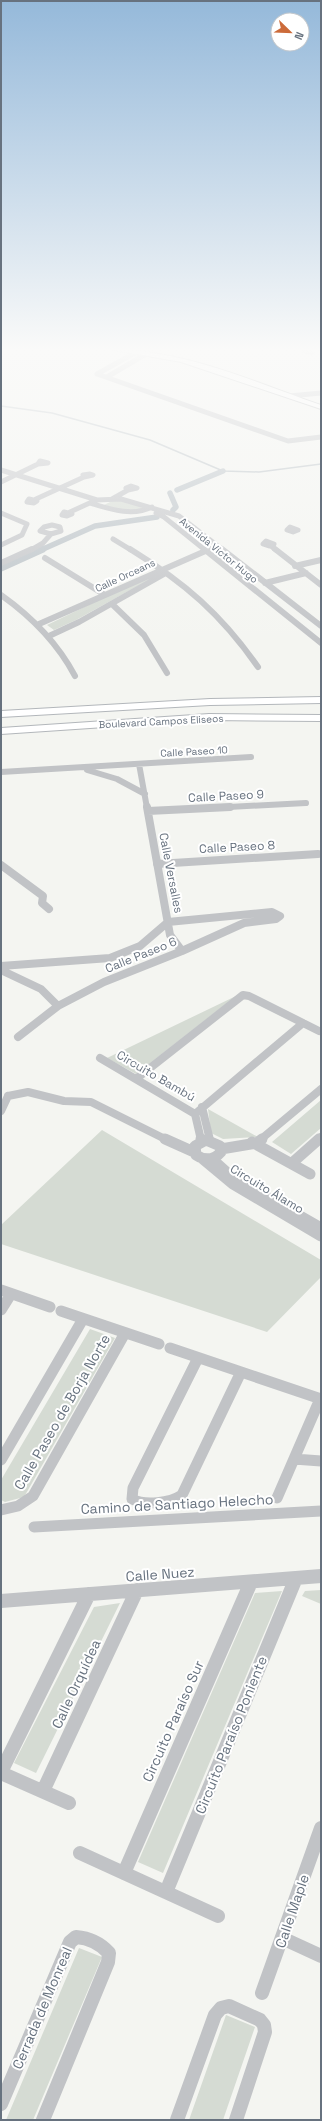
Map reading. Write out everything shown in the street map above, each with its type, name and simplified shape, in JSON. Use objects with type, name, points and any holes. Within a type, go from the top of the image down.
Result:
[{"type":"main road","name":"Boulevard Campos Eliseos","points":[[1,714],[210,702],[321,700]]},
{"type":"main road","name":"Boulevard Campos Eliseos","points":[[1,731],[209,717],[321,718]]},
{"type":"street","points":[[1,482],[38,464]]},
{"type":"street","points":[[1,470],[100,500]]},
{"type":"street","points":[[1,476],[122,512],[150,509]]},
{"type":"street","points":[[36,499],[84,477]]},
{"type":"street","points":[[112,499],[128,490]]},
{"type":"street","points":[[70,512],[100,500],[121,499],[164,515]]},
{"type":"street","points":[[100,500],[103,507]]},
{"type":"street","points":[[1,514],[25,522],[26,528],[22,535],[8,539],[1,545]]},
{"type":"street","name":"Avenida Víctor Hugo","points":[[164,515],[176,514],[321,626]]},
{"type":"street","name":"Avenida Víctor Hugo","points":[[164,515],[205,551],[321,643]]},
{"type":"street","points":[[26,528],[41,529],[52,525],[61,528],[60,532],[51,534],[43,533],[41,529]]},
{"type":"street","points":[[282,534],[288,531]]},
{"type":"street","points":[[1,563],[15,558],[47,540],[51,534]]},
{"type":"street","points":[[276,538],[270,543],[296,566],[321,585]]},
{"type":"street","points":[[113,539],[165,570],[187,586],[218,614],[233,631],[258,667]]},
{"type":"street","name":"Calle Orceans","points":[[39,624],[165,570],[205,551],[221,548]]},
{"type":"street","name":"Calle Orceans","points":[[50,636],[112,604],[165,570],[227,553]]},
{"type":"street","points":[[196,556],[202,560]]},
{"type":"street","points":[[45,558],[105,595]]},
{"type":"street","points":[[296,566],[321,560]]},
{"type":"street","points":[[263,582],[304,572]]},
{"type":"street","points":[[314,579],[321,578]]},
{"type":"street","points":[[1,595],[39,624],[50,636],[67,660],[74,676]]},
{"type":"street","points":[[112,604],[144,635],[167,673]]},
{"type":"street","points":[[288,616],[303,613]]},
{"type":"street","name":"Calle Paseo 10","points":[[139,764],[251,757]]},
{"type":"street","points":[[1,772],[139,764]]},
{"type":"street","name":"Calle Versalles","points":[[1,966],[100,960],[116,956],[140,946],[168,922],[139,764]]},
{"type":"street","points":[[73,767],[112,777],[145,794]]},
{"type":"street","name":"Calle Paseo 9","points":[[148,811],[306,803]]},
{"type":"street","name":"Calle Paseo 8","points":[[157,864],[318,854]]},
{"type":"street","points":[[1,865],[43,896],[42,903],[49,909]]},
{"type":"street","name":"Calle Paseo 6","points":[[18,1037],[58,1006],[104,982],[182,951],[242,919],[276,919],[280,916]]},
{"type":"street","points":[[182,951],[173,941],[168,922],[242,919]]},
{"type":"street","points":[[1,970],[41,989],[58,1006]]},
{"type":"street","points":[[136,1079],[243,995],[249,996],[319,1031]]},
{"type":"street","points":[[195,1114],[303,1023]]},
{"type":"street","name":"Circuito Bambú","points":[[100,1058],[195,1114],[213,1144]]},
{"type":"street","points":[[257,1144],[321,1089]]},
{"type":"street","points":[[1,1111],[5,1094],[28,1092],[64,1101],[91,1102],[208,1159],[219,1155],[213,1144]]},
{"type":"street","name":"Circuito Bambú","points":[[202,1107],[213,1144]]},
{"type":"street","points":[[292,1164],[321,1137]]},
{"type":"street","points":[[194,1152],[195,1146],[213,1144],[257,1144],[310,1174]]},
{"type":"street","name":"Circuito Álamo","points":[[208,1159],[232,1177],[321,1228]]},
{"type":"street","name":"Circuito Álamo","points":[[208,1159],[233,1184],[321,1236]]},
{"type":"street","points":[[1,1310],[6,1292],[50,1307]]},
{"type":"street","name":"Calle Paseo de Borja Norte","points":[[62,1311],[159,1344]]},
{"type":"street","points":[[1,1460],[83,1318]]},
{"type":"street","name":"Calle Paseo de Borja Norte","points":[[1,1510],[20,1507],[26,1504],[33,1496],[125,1333]]},
{"type":"street","points":[[170,1348],[241,1372],[318,1403],[277,1498]]},
{"type":"street","points":[[198,1358],[133,1488],[132,1498],[134,1501],[139,1503],[174,1500],[182,1494],[241,1372]]},
{"type":"street","points":[[294,1459],[321,1461]]},
{"type":"street","name":"Camino de Santiago Helecho","points":[[34,1527],[321,1511]]},
{"type":"street","name":"Calle Nuez","points":[[1,1601],[321,1576]]},
{"type":"street","name":"Circuito Paraíso Poniente","points":[[166,1892],[296,1578]]},
{"type":"street","name":"Circuito Paraíso Sur","points":[[124,1873],[251,1582]]},
{"type":"street","name":"Calle Orquídea","points":[[43,1791],[137,1590]]},
{"type":"street","points":[[69,1803],[1,1773],[89,1594]]},
{"type":"street","name":"Calle Maple","points":[[262,1993],[321,1828]]},
{"type":"street","points":[[80,1853],[218,1916]]},
{"type":"street","name":"Cerrada de Monreal","points":[[1,2104],[70,1942],[76,1937],[82,1937],[104,1947],[109,1953],[108,1962],[43,2120]]},
{"type":"street","points":[[282,1938],[321,1956]]},
{"type":"street","points":[[177,2120],[215,2015],[221,2008],[229,2006],[260,2020],[264,2025],[265,2032],[236,2120]]},
{"type":"shaded area","points":[[116,499],[144,507],[142,510],[125,511],[104,505]]},
{"type":"shaded area","points":[[163,572],[76,620],[54,630],[47,625],[128,586]]},
{"type":"shaded area","points":[[236,996],[136,1074],[107,1058]]},
{"type":"shaded area","points":[[321,1100],[321,1128],[291,1154],[272,1142]]},
{"type":"shaded area","points":[[208,1109],[258,1137],[223,1139],[211,1133]]},
{"type":"shaded area","points":[[102,1130],[321,1260],[321,1277],[267,1332],[1,1244],[1,1225]]},
{"type":"shaded area","points":[[90,1329],[115,1338],[24,1497],[5,1502],[1,1500],[1,1480]]},
{"type":"shaded area","points":[[321,1590],[321,1604],[302,1596],[305,1591]]},
{"type":"shaded area","points":[[282,1591],[163,1873],[138,1862],[255,1593]]},
{"type":"shaded area","points":[[120,1603],[36,1773],[14,1763],[94,1607]]},
{"type":"shaded area","points":[[79,1948],[102,1957],[33,2120],[6,2120]]},
{"type":"shaded area","points":[[226,2015],[255,2027],[223,2120],[189,2120]]},
{"type":"waterway","points":[[171,449],[223,471],[259,472],[321,464]]},
{"type":"waterway","points":[[177,490],[223,471]]},
{"type":"waterway","points":[[170,493],[176,507],[173,510]]},
{"type":"waterway","points":[[41,550],[95,526],[157,517]]},
{"type":"waterway","points":[[1,568],[43,549]]}]
